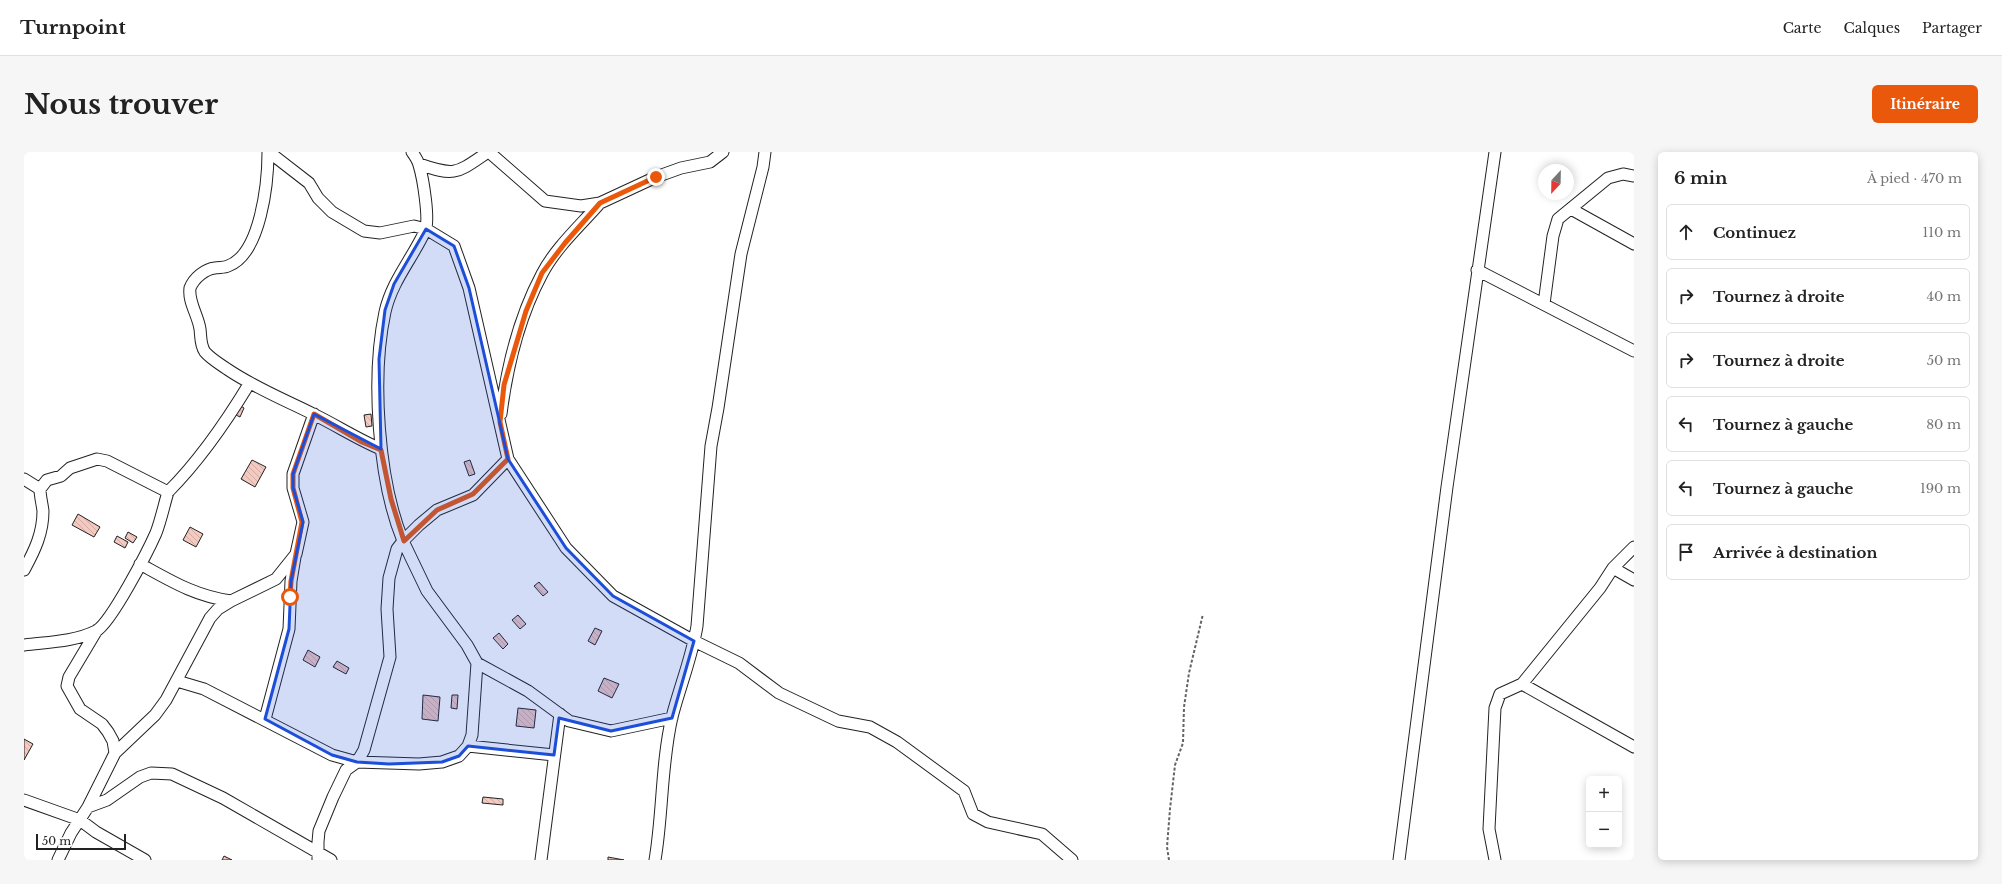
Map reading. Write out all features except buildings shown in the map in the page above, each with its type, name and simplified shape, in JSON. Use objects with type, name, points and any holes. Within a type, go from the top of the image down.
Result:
[{"type":"street","points":[[268,152],[309,183],[318,198],[332,212],[364,231],[380,233],[414,226],[426,230],[454,246],[469,288],[508,459],[566,548],[613,596],[694,641],[739,663],[779,693],[838,721],[870,727],[897,742],[964,791],[973,814],[988,822],[1042,834],[1072,860]]},
{"type":"street","points":[[268,152],[268,175],[264,201],[250,243],[238,261],[227,267],[213,268],[200,274],[192,284],[189,293],[197,314],[204,351],[249,384],[314,414],[362,442],[381,450]]},
{"type":"street","points":[[412,152],[419,164],[426,206],[426,230],[394,284],[385,310],[378,359],[381,450],[391,499],[404,541],[427,591],[467,645],[477,663],[528,691],[569,721],[611,731],[672,718]]},
{"type":"street","points":[[419,164],[449,172],[460,171],[489,152],[545,201],[581,206],[600,203],[656,177],[681,168],[710,162],[724,152]]},
{"type":"street","points":[[655,860],[672,718],[694,641],[703,560],[711,446],[741,254],[763,167],[765,152]]},
{"type":"street","points":[[1399,860],[1448,479],[1495,152]]},
{"type":"street","points":[[1544,304],[1553,236],[1558,219],[1608,178],[1623,174],[1634,176]]},
{"type":"street","points":[[500,422],[504,385],[514,346],[526,311],[542,273],[565,243],[600,203]]},
{"type":"street","points":[[1570,208],[1634,244]]},
{"type":"street","points":[[1477,270],[1634,351]]},
{"type":"street","points":[[115,753],[113,740],[102,724],[80,709],[67,686],[69,677],[97,630],[115,608],[140,564],[156,532],[168,492],[192,466],[249,384]]},
{"type":"street","points":[[265,719],[289,629],[291,581],[302,522],[293,488],[293,474],[314,414]]},
{"type":"street","points":[[24,570],[37,548],[43,510],[40,489],[47,480],[61,476],[70,468],[97,459],[107,461],[168,492]]},
{"type":"street","points":[[318,856],[320,831],[333,797],[346,770],[356,762],[364,750],[390,657],[387,610],[389,578],[397,549],[437,510],[473,494],[508,459]]},
{"type":"street","points":[[24,479],[40,489]]},
{"type":"street","points":[[1495,860],[1489,829],[1495,708],[1500,694],[1522,684],[1600,588],[1613,568],[1634,547]]},
{"type":"street","points":[[58,860],[71,833],[88,807],[115,753],[155,715],[177,681],[210,618],[218,609],[231,601],[276,579],[296,554]]},
{"type":"street","points":[[140,564],[194,593],[209,598],[231,601]]},
{"type":"street","points":[[1613,568],[1634,580]]},
{"type":"street","points":[[24,645],[75,638],[97,630]]},
{"type":"street","points":[[177,681],[204,689],[265,719],[332,755],[356,762],[389,764],[442,762],[459,756],[468,746],[472,735],[477,663]]},
{"type":"street","points":[[1522,684],[1634,747]]},
{"type":"street","points":[[541,860],[560,714]]},
{"type":"street","points":[[468,746],[554,755]]},
{"type":"street","points":[[88,807],[107,800],[140,777],[151,773],[172,774],[223,798],[318,856],[331,860]]},
{"type":"street","points":[[24,800],[80,820],[96,832],[145,860]]},
{"type":"path","points":[[1169,860],[1167,847],[1175,765],[1183,743],[1184,707],[1189,672],[1203,614]]},
{"type":"highlighted area","points":[[426,229],[454,246],[469,288],[508,459],[566,548],[613,596],[694,641],[672,718],[611,731],[559,718],[554,755],[468,746],[459,756],[442,762],[389,764],[357,762],[332,755],[265,719],[289,629],[291,581],[303,522],[293,488],[293,474],[314,414],[381,449],[379,359],[385,310],[394,284]]},
{"type":"route","points":[[290,597],[291,581],[301,535],[302,522],[300,509],[293,488],[293,474],[314,414],[362,442],[381,450],[391,499],[399,530],[404,541],[419,525],[437,510],[473,494],[508,459],[500,422],[504,385],[514,346],[526,311],[542,273],[565,243],[600,203],[656,177]]}]
